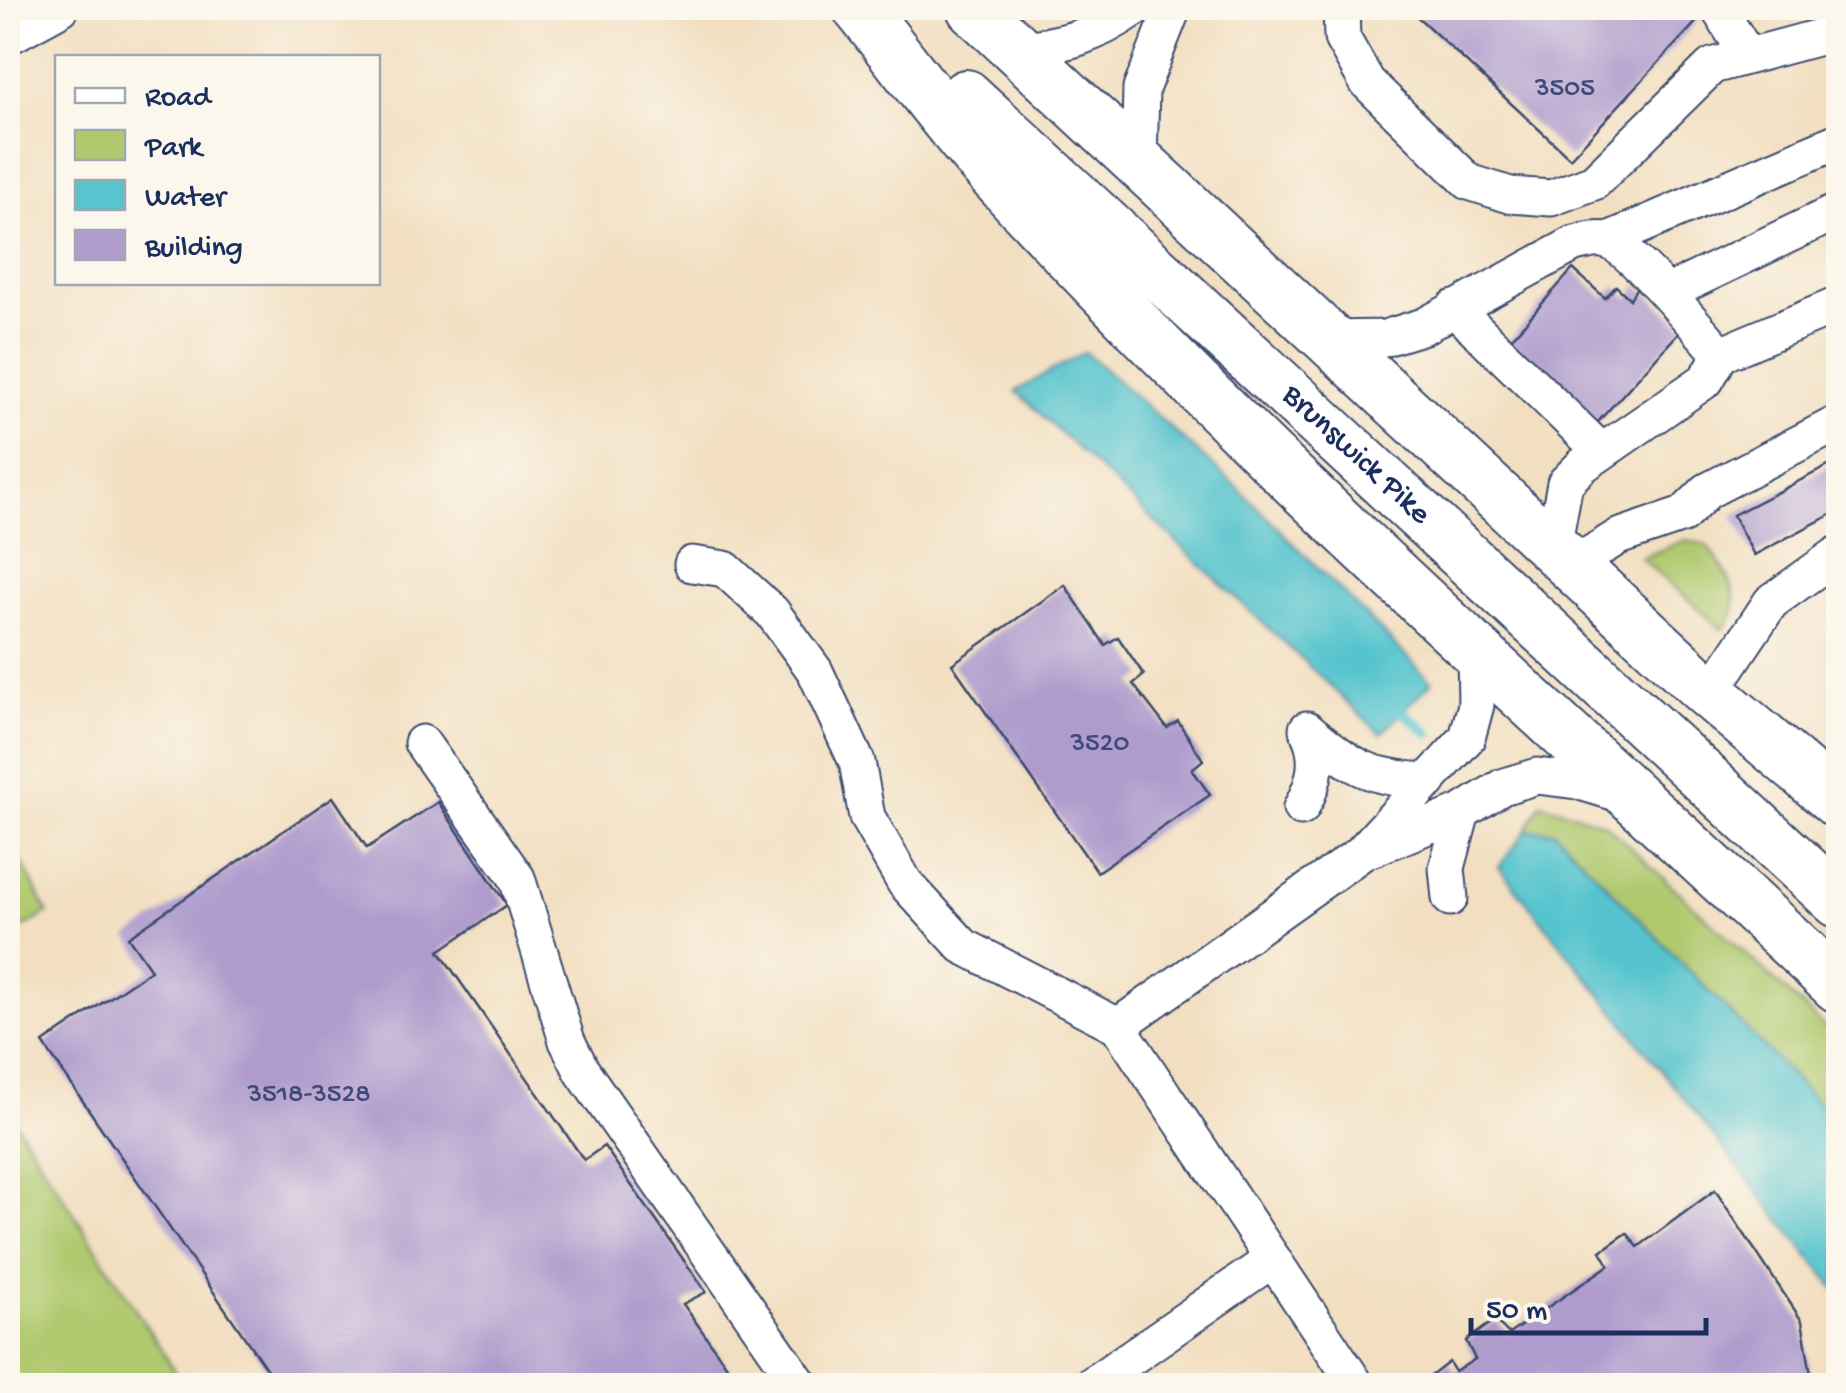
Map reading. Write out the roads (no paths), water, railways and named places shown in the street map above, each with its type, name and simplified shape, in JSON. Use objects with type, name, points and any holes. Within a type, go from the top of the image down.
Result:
[{"type":"highway","points":[[860,8],[990,171],[1196,382],[1475,652],[1838,986]]},
{"type":"highway","name":"Brunswick Pike","points":[[875,8],[1055,182],[1838,902]]},
{"type":"highway","points":[[973,8],[1706,690],[1838,802]]},
{"type":"street","points":[[8,36],[62,8]]},
{"type":"street","points":[[1018,50],[1068,44],[1098,34],[1135,8]]},
{"type":"street","points":[[1139,162],[1142,89],[1174,8]]},
{"type":"street","points":[[1341,8],[1342,38],[1367,82],[1469,182],[1510,195],[1551,198],[1594,182],[1712,66],[1838,32]]},
{"type":"street","points":[[1718,8],[1748,56]]},
{"type":"street","points":[[1330,339],[1384,338],[1424,326],[1574,244],[1606,240],[1838,142]]},
{"type":"street","points":[[1666,294],[1838,211]]},
{"type":"street","points":[[1606,240],[1666,294],[1717,350],[1717,356],[1706,380],[1602,452],[1566,483],[1563,556],[1683,515],[1707,491],[1838,423]]},
{"type":"street","points":[[1717,356],[1838,305]]},
{"type":"street","points":[[1454,308],[1602,452]]},
{"type":"street","points":[[1706,690],[1722,674],[1771,602],[1838,554]]},
{"type":"street","points":[[692,564],[725,569],[772,612],[815,672],[858,762],[867,818],[905,883],[963,946],[1118,1026],[1357,1386]]},
{"type":"street","points":[[1118,1026],[1360,854],[1468,738],[1476,705],[1475,652]]},
{"type":"street","points":[[1301,808],[1313,787],[1317,749],[1306,729],[1357,769],[1398,779],[1429,780]]},
{"type":"street","points":[[422,743],[517,878],[567,1041],[582,1070],[801,1386]]},
{"type":"street","points":[[1360,854],[1462,812],[1502,787],[1537,776],[1577,780],[1636,799]]},
{"type":"street","points":[[1450,898],[1447,868],[1462,812]]},
{"type":"street","points":[[1090,1386],[1274,1259]]},
{"type":"water","points":[[1085,352],[1238,488],[1432,682],[1381,734],[1016,391]]},
{"type":"water","points":[[1526,831],[1554,831],[1838,1124],[1838,1292],[1499,867]]},
{"type":"waterway","points":[[1398,708],[1429,733]]}]
